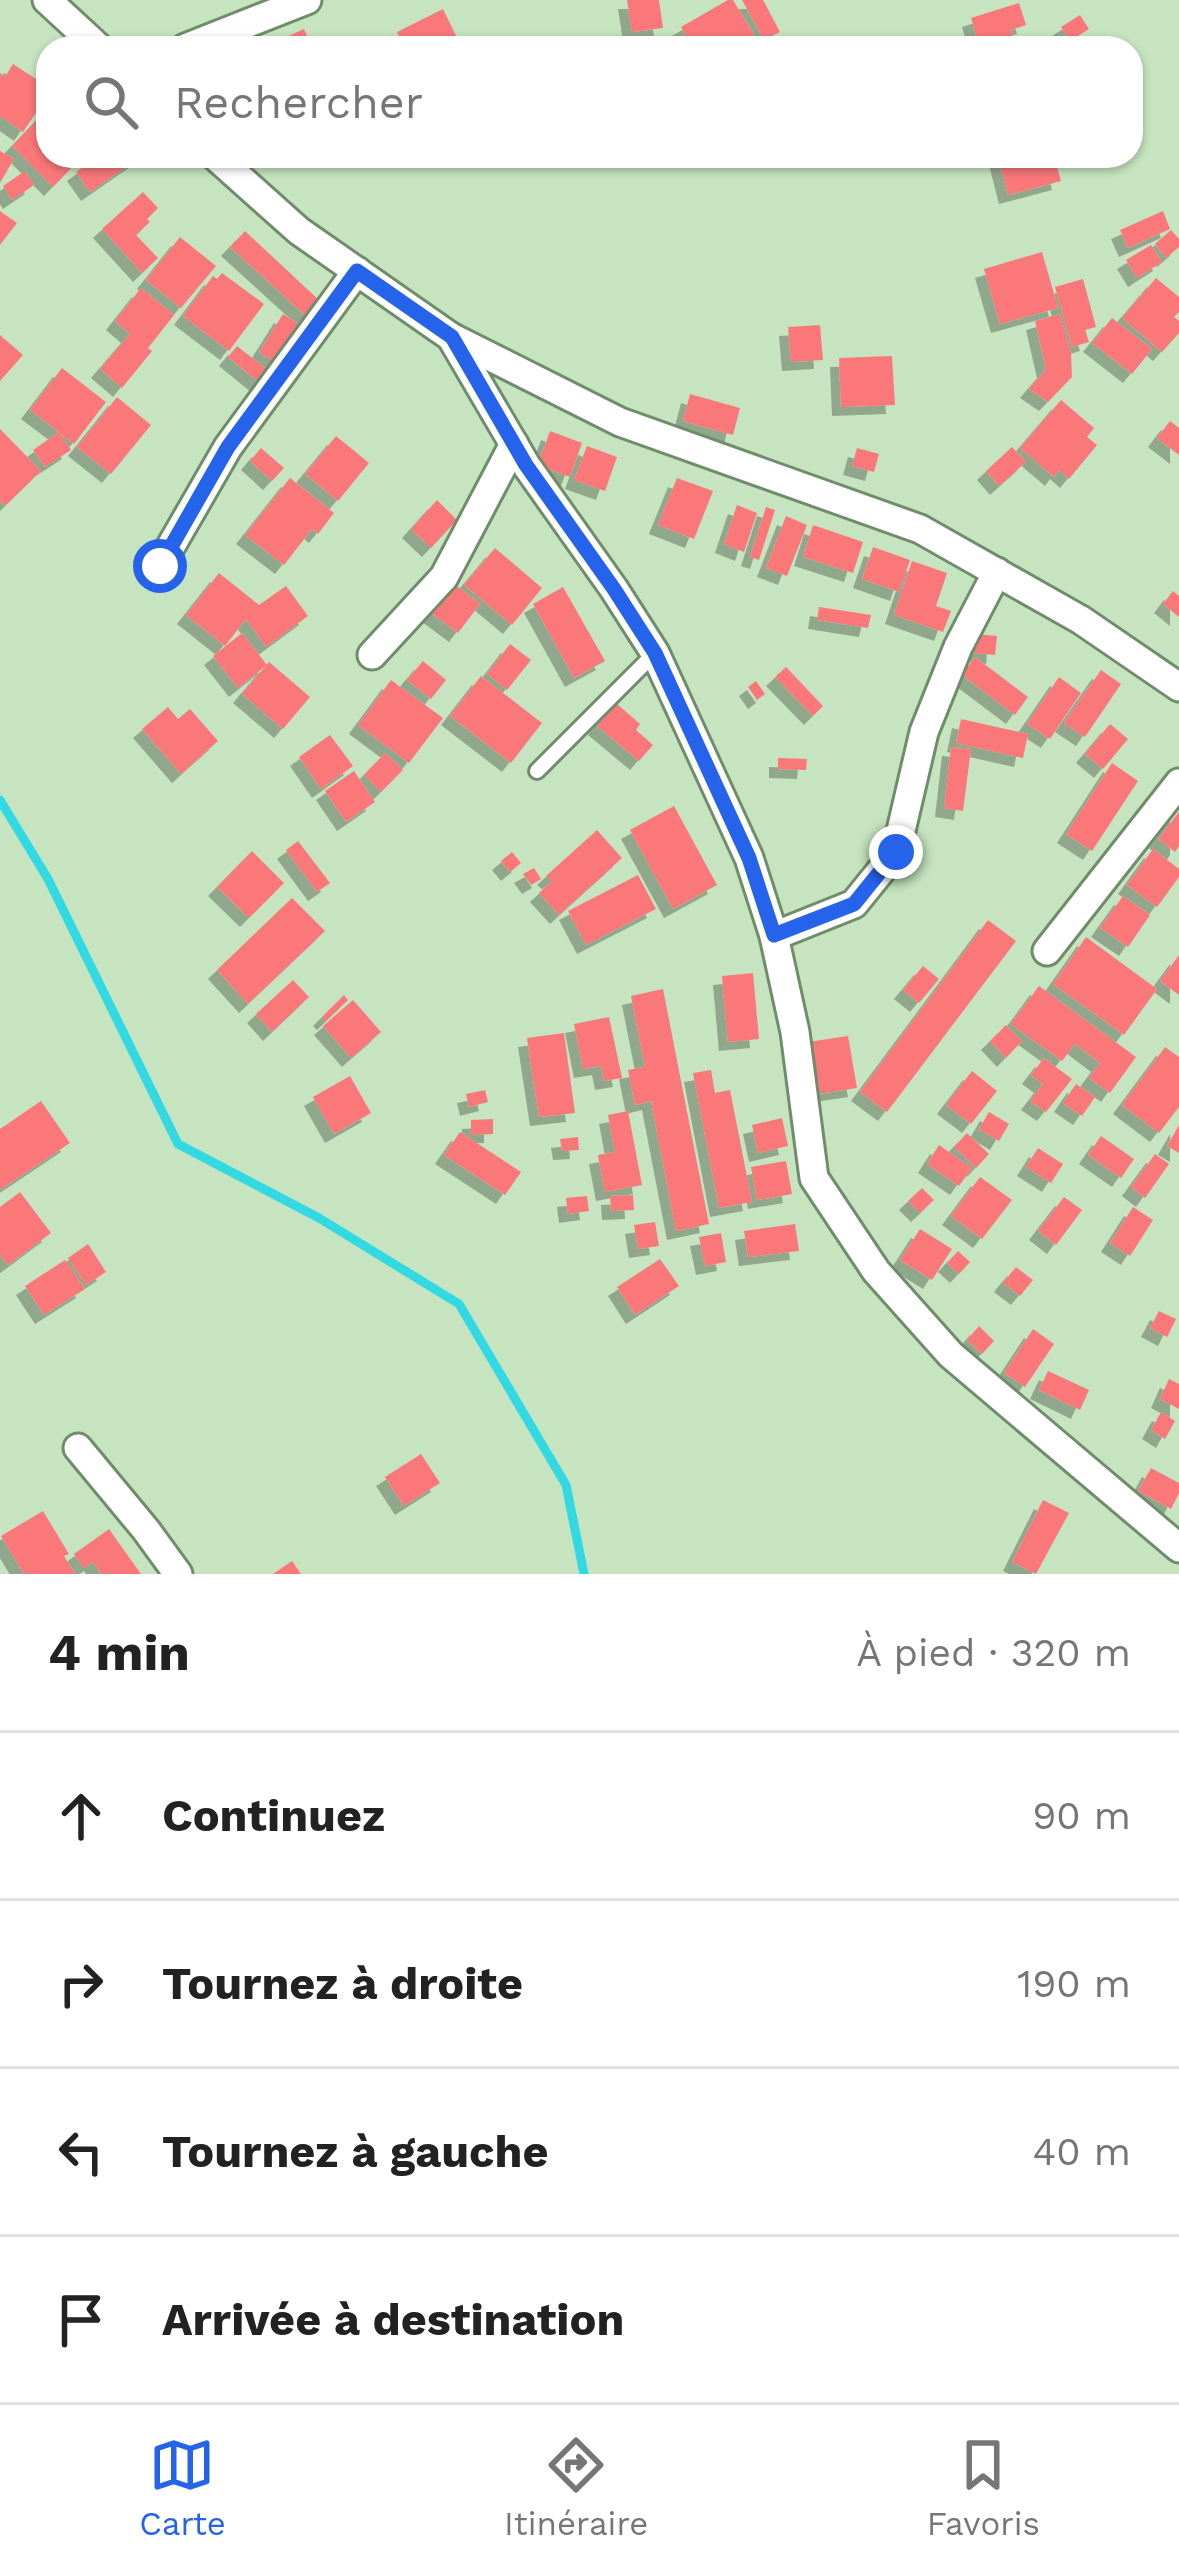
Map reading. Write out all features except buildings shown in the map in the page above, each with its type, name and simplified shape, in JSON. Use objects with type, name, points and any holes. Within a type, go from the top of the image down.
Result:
[{"type":"street","points":[[47,0],[87,36]]},
{"type":"street","points":[[216,36],[307,0]]},
{"type":"street","points":[[228,168],[299,231],[452,337],[620,422],[920,529],[1081,620],[1179,687]]},
{"type":"street","points":[[160,566],[228,447],[357,271]]},
{"type":"street","points":[[452,337],[514,445],[655,653],[749,858],[774,935],[795,1032],[814,1178],[876,1271],[951,1354],[1179,1548]]},
{"type":"street","points":[[372,655],[444,578],[514,445]]},
{"type":"street","points":[[774,935],[854,904],[896,852],[924,732],[958,646],[997,572]]},
{"type":"street","points":[[1046,951],[1179,783]]},
{"type":"street","points":[[78,1448],[178,1574]]},
{"type":"lane","points":[[537,771],[655,653]]},
{"type":"waterway","points":[[0,800],[48,879],[178,1144],[319,1218],[459,1304],[566,1485],[584,1574]]},
{"type":"route","points":[[160,566],[228,447],[357,271],[452,337],[526,465],[655,653],[749,858],[774,935],[854,904],[896,852]]}]
